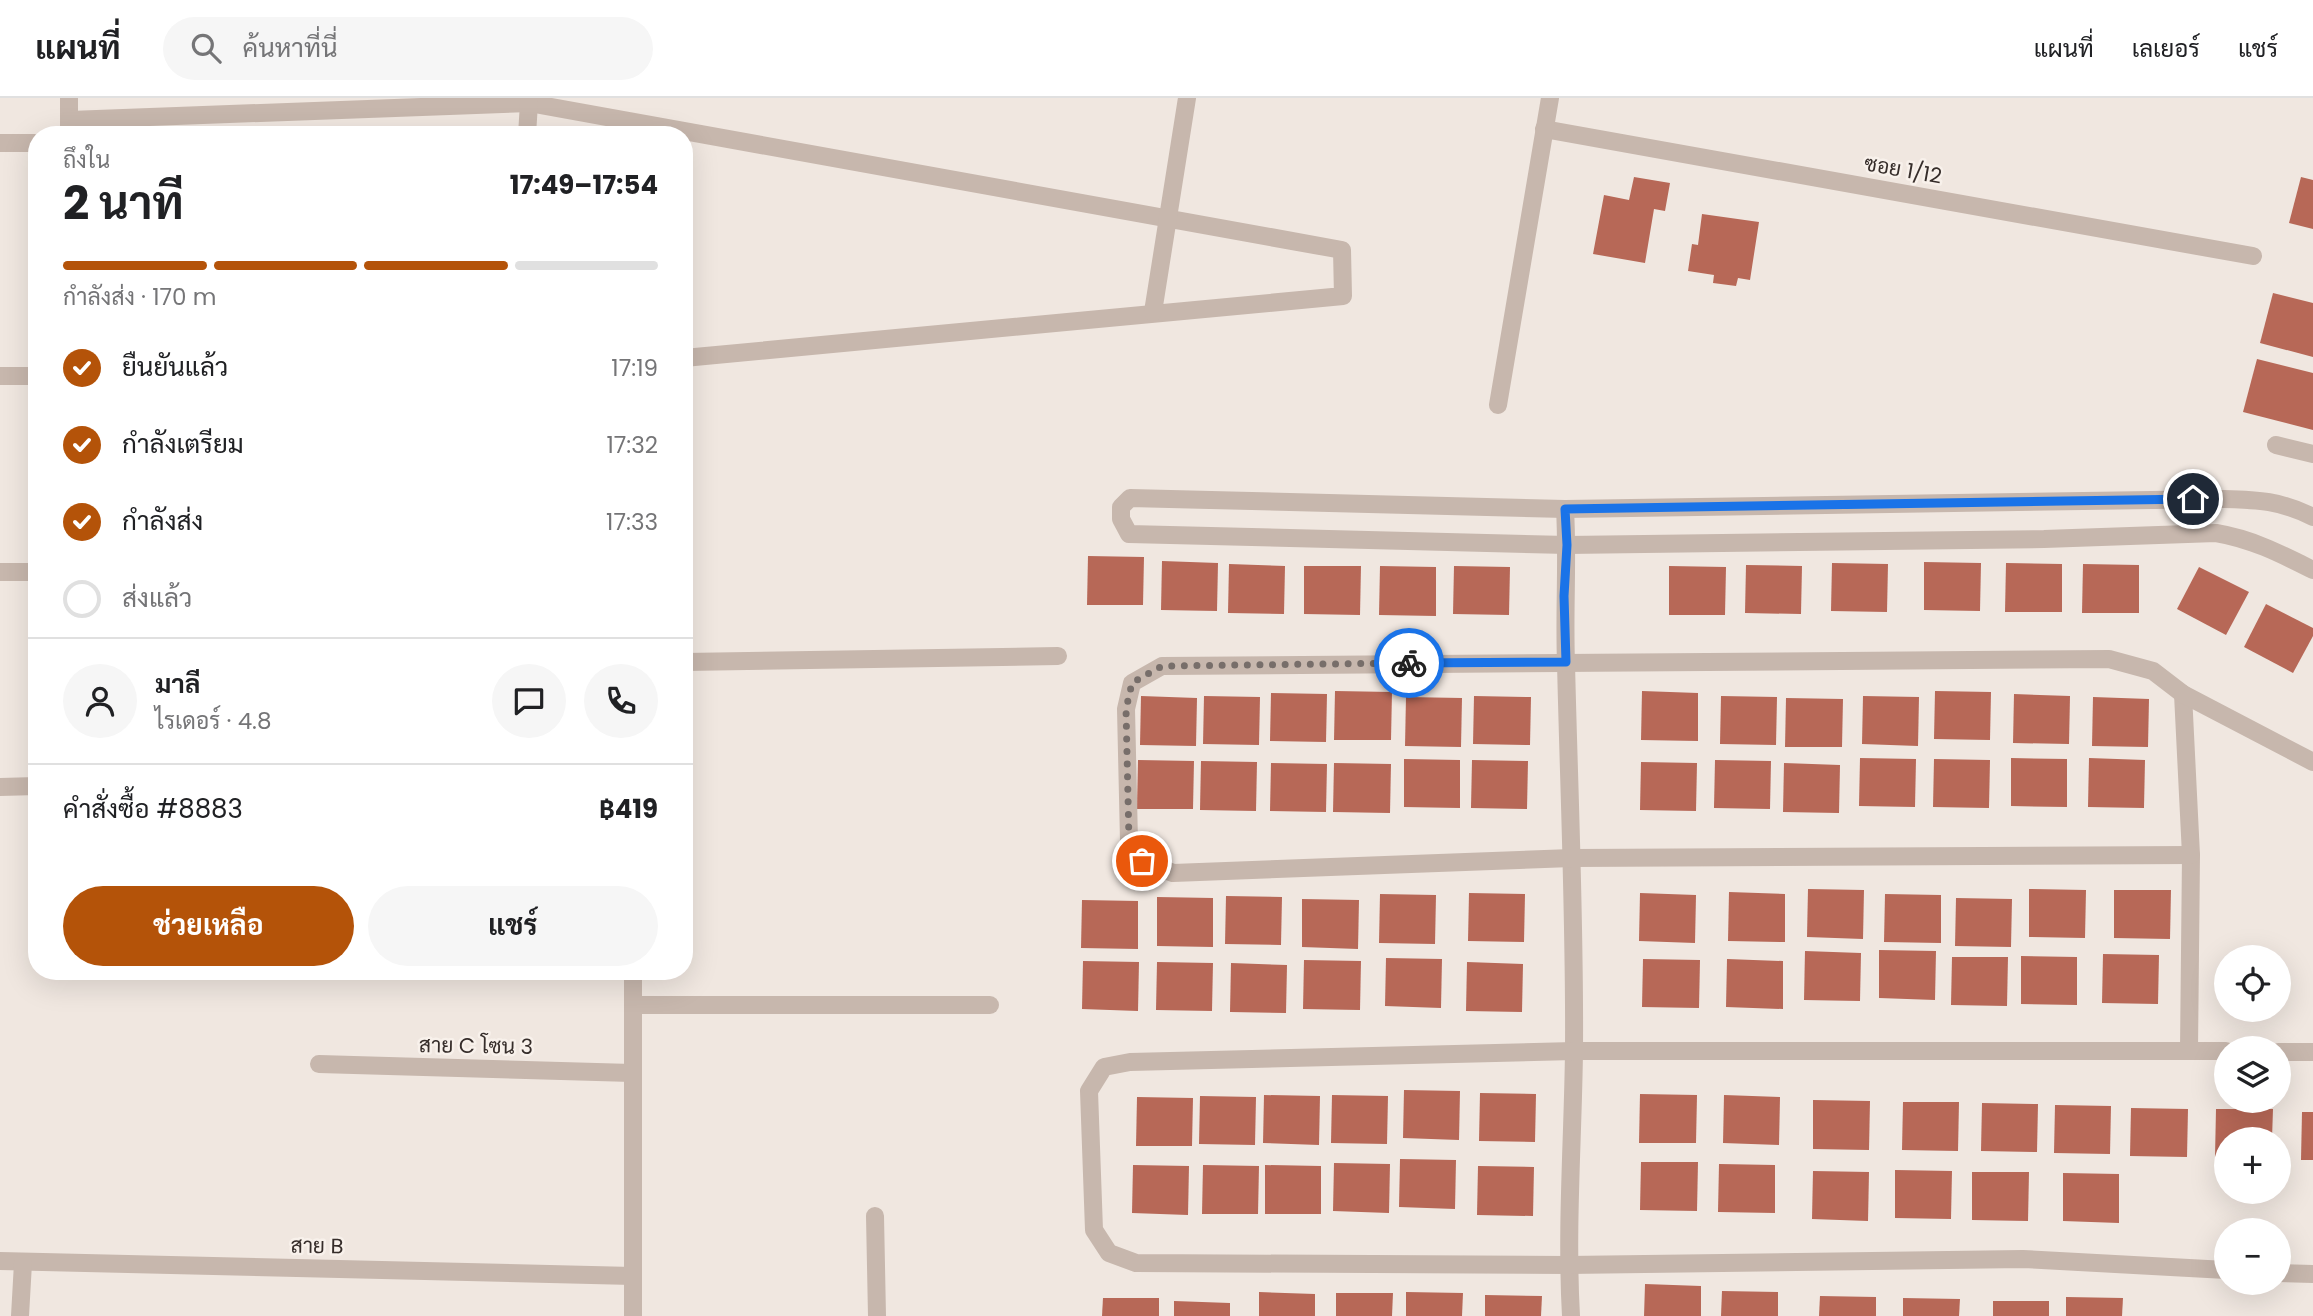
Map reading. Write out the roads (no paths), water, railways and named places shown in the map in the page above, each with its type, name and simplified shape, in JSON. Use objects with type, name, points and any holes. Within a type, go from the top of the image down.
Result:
[{"type":"street","points":[[69,98],[69,126]]},
{"type":"street","points":[[1153,313],[1187,98]]},
{"type":"street","points":[[1498,405],[1550,98]]},
{"type":"street","points":[[88,126],[529,103],[657,126]]},
{"type":"street","points":[[528,126],[529,103]]},
{"type":"street","name":"ซอย 1/12","points":[[1544,130],[2253,256]]},
{"type":"street","points":[[693,132],[1342,250],[1343,296],[693,357]]},
{"type":"street","points":[[0,143],[28,143]]},
{"type":"street","points":[[0,376],[28,376]]},
{"type":"street","points":[[2276,445],[2313,454]]},
{"type":"street","points":[[2313,517],[2288,505],[2260,500],[2220,499],[1565,509],[1130,498],[1121,507],[1121,519],[1129,534],[1567,545],[2044,539],[2216,533],[2241,537],[2273,549],[2313,570]]},
{"type":"street","points":[[1565,509],[1567,545],[1564,596],[1572,858],[1574,1051],[1569,1265],[1572,1316]]},
{"type":"street","points":[[0,572],[28,572]]},
{"type":"street","points":[[693,662],[1058,656]]},
{"type":"street","points":[[2191,855],[1572,858],[1173,873],[1142,861],[1129,841],[1126,709],[1132,683],[1162,666],[2109,659],[2153,671],[2183,694],[2313,762]]},
{"type":"street","points":[[2183,694],[2191,855],[2189,1050]]},
{"type":"street","points":[[0,787],[28,786]]},
{"type":"street","points":[[633,980],[633,1316]]},
{"type":"street","points":[[633,1005],[990,1005]]},
{"type":"street","points":[[2214,1051],[1574,1051],[1129,1062],[1104,1067],[1089,1091],[1094,1230],[1109,1253],[1136,1263],[1569,1265],[2023,1259],[2214,1269]]},
{"type":"street","points":[[2291,1052],[2313,1052]]},
{"type":"street","name":"สาย C โซน 3","points":[[319,1065],[632,1073]]},
{"type":"street","points":[[875,1216],[877,1316]]},
{"type":"street","name":"สาย B","points":[[0,1261],[633,1276]]},
{"type":"street","points":[[20,1316],[23,1263]]},
{"type":"street","points":[[2291,1273],[2313,1274]]}]
